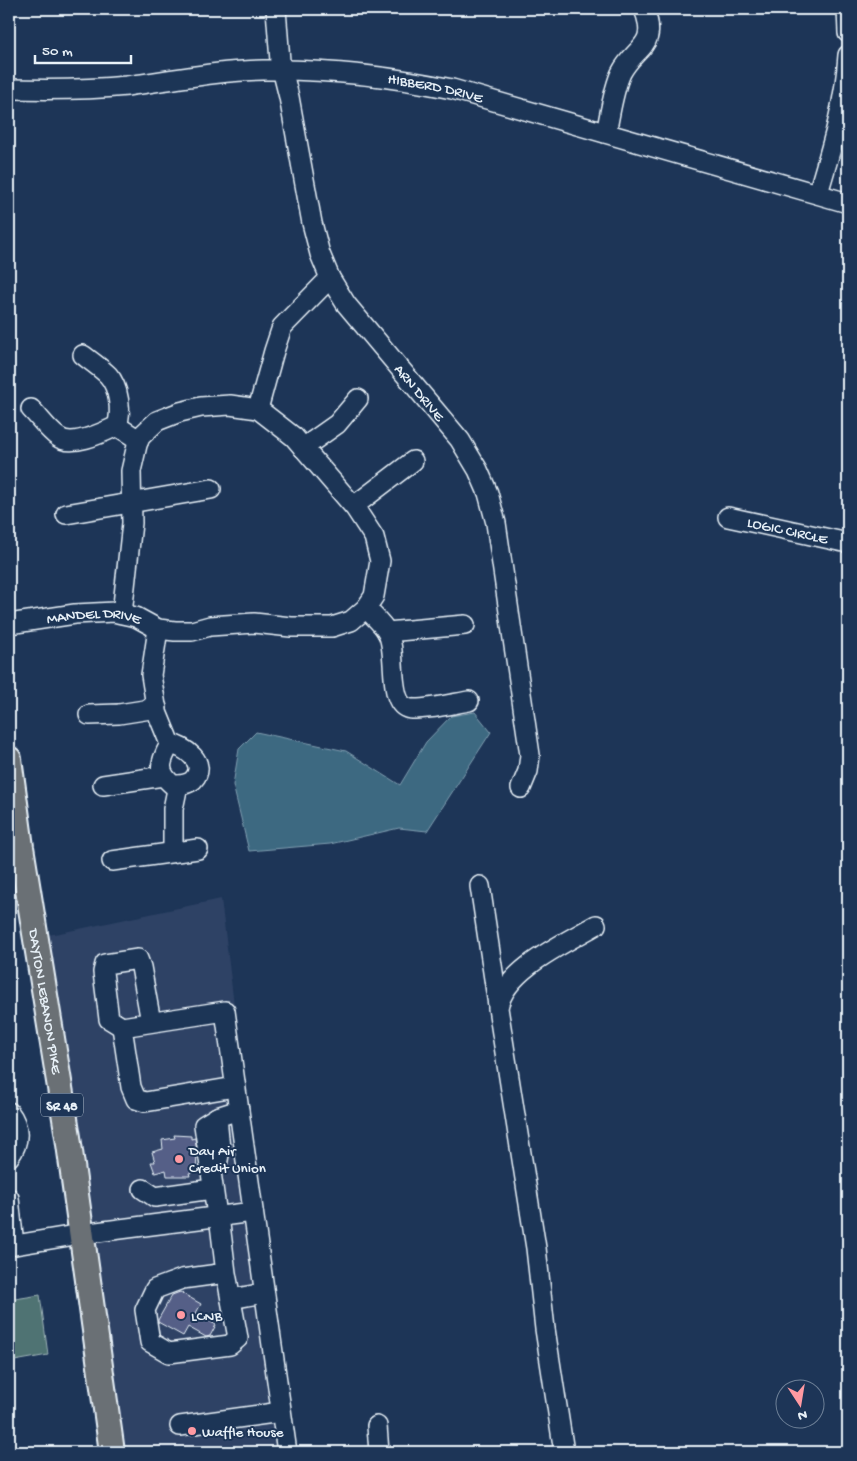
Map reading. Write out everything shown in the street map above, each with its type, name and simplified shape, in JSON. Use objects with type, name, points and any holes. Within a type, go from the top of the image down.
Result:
[{"type":"main road","name":"DAYTON LEBANON PIKE","points":[[9,759],[25,875],[68,1137],[112,1452]]},
{"type":"street","name":"ARN DRIVE","points":[[276,9],[282,70],[289,97],[312,223],[320,254],[330,278],[346,304],[460,440],[478,470],[488,493],[496,523],[530,755],[528,771],[521,788]]},
{"type":"street","points":[[606,133],[622,72],[648,38],[648,21],[644,9]]},
{"type":"street","points":[[847,9],[848,33]]},
{"type":"street","points":[[818,193],[837,129],[843,101],[848,56]]},
{"type":"street","name":"HIBBERD DRIVE","points":[[9,89],[80,90],[128,86],[216,73],[263,70],[350,73],[417,82],[452,89],[848,203]]},
{"type":"street","points":[[258,409],[282,327],[330,278]]},
{"type":"street","points":[[31,409],[60,439],[73,441],[94,437],[117,426],[120,418],[119,404],[116,390],[110,377],[83,355]]},
{"type":"street","points":[[303,448],[337,424],[358,399]]},
{"type":"street","points":[[122,614],[132,522],[131,471],[140,437],[157,421],[180,412],[201,407],[230,405],[258,409],[294,437],[354,506],[374,537],[380,561],[374,596],[366,608],[387,632],[393,659],[397,697],[402,705],[409,709],[469,701]]},
{"type":"street","points":[[117,426],[139,440]]},
{"type":"street","points":[[354,506],[412,461]]},
{"type":"street","points":[[66,514],[211,489]]},
{"type":"street","name":"LOGIC CIRCLE","points":[[728,518],[848,542]]},
{"type":"street","name":"MANDEL DRIVE","points":[[9,624],[100,612],[114,612],[136,618],[158,629],[177,631],[192,631],[210,626],[254,623],[332,627],[352,621],[366,608]]},
{"type":"street","points":[[387,632],[465,624]]},
{"type":"street","points":[[158,629],[151,675],[156,708],[170,744],[162,762],[161,771],[170,781],[173,809],[173,852]]},
{"type":"street","points":[[89,714],[119,714],[156,708]]},
{"type":"street","points":[[103,785],[193,780],[197,769],[196,762],[189,752],[179,745],[170,744]]},
{"type":"street","points":[[112,861],[198,849]]},
{"type":"street","points":[[480,886],[536,1248],[545,1328],[564,1452]]},
{"type":"street","points":[[498,1006],[504,989],[514,977],[529,965],[596,925]]},
{"type":"street","points":[[151,1022],[138,959],[105,964],[103,972],[109,1019],[122,1026],[151,1022],[225,1011],[287,1452]]},
{"type":"street","points":[[122,1026],[131,1087],[136,1099],[145,1102],[235,1087]]},
{"type":"street","points":[[226,1273],[182,1279],[156,1289],[145,1310],[150,1342],[169,1353],[230,1345],[238,1338],[211,1181],[220,1149],[210,1121],[238,1110]]},
{"type":"street","points":[[9,1112],[18,1131],[15,1149],[9,1157]]},
{"type":"street","points":[[143,1189],[156,1197],[211,1181]]},
{"type":"street","points":[[9,1198],[11,1246],[81,1234],[253,1212]]},
{"type":"street","points":[[231,1299],[264,1293]]},
{"type":"street","points":[[180,1426],[281,1412]]},
{"type":"street","points":[[377,1426],[379,1452]]},
{"type":"shaded area","points":[[475,712],[491,732],[427,831],[399,828],[330,844],[249,851],[233,785],[239,749],[256,732],[346,751],[400,785],[426,742],[451,716]]},
{"type":"shaded area","points":[[221,899],[289,1452],[112,1452],[35,937]]},
{"type":"green space","points":[[40,1295],[48,1355],[9,1362],[9,1300]]},
{"type":"building","points":[[174,1135],[191,1136],[191,1139],[195,1138],[197,1152],[196,1172],[189,1173],[190,1176],[167,1176],[166,1170],[155,1173],[151,1162],[155,1162],[152,1152],[163,1149],[162,1140],[175,1138]]},
{"type":"building","points":[[180,1292],[201,1304],[196,1313],[216,1325],[210,1336],[206,1337],[188,1327],[183,1336],[158,1322],[172,1295]]},
{"type":"place","name":"Day Air Credit Union","points":[[179,1159]]},
{"type":"place","name":"LCNB","points":[[181,1315]]},
{"type":"place","name":"Waffle House","points":[[192,1431]]}]
